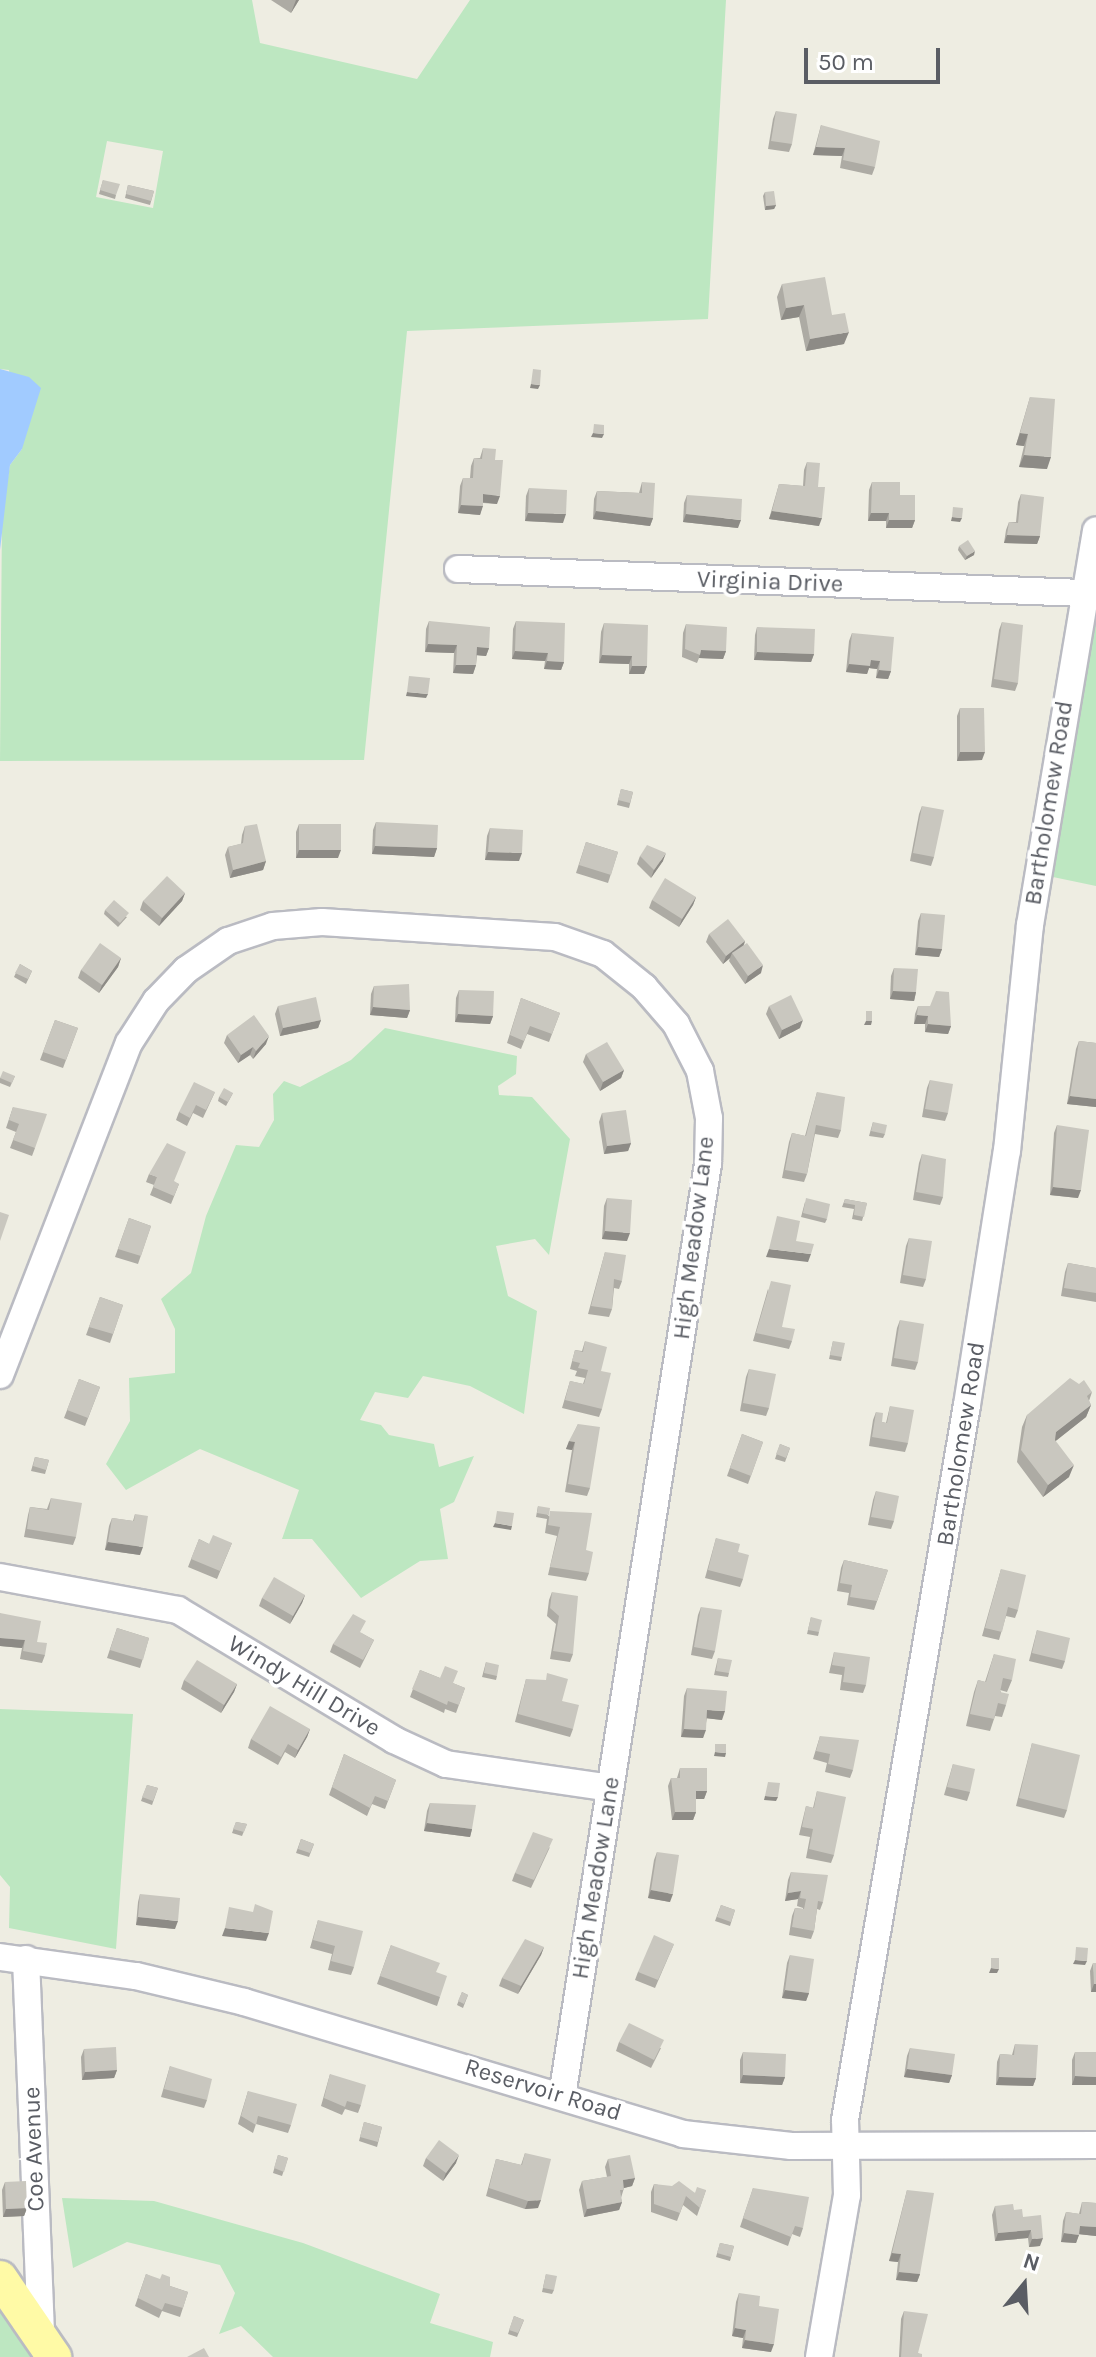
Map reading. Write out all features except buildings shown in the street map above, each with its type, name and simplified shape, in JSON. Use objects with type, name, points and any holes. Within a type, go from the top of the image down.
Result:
[{"type":"main road","points":[[0,2278],[48,2348]]},
{"type":"street","name":"Bartholomew Road","points":[[819,2357],[847,2195],[845,2120],[896,1843],[1004,1166],[1020,994],[1082,593],[1096,530]]},
{"type":"street","name":"Virginia Drive","points":[[458,569],[1082,593]]},
{"type":"street","name":"High Meadow Lane","points":[[0,1375],[129,1043],[156,1001],[186,970],[228,941],[273,926],[322,922],[512,931],[555,937],[603,954],[644,987],[676,1024],[700,1071],[709,1118],[708,1164],[562,2096]]},
{"type":"street","name":"Windy Hill Drive","points":[[0,1577],[178,1610],[394,1740],[446,1764],[610,1788]]},
{"type":"street","name":"Reservoir Road","points":[[13,1958],[136,1976],[244,2002],[683,2134],[744,2143],[847,2148],[1096,2145]]},
{"type":"street","name":"Coe Avenue","points":[[13,1958],[48,2348]]},
{"type":"green space","points":[[0,0],[252,0],[260,43],[417,79],[470,0],[726,0],[708,319],[407,331],[364,760],[0,761],[2,514],[10,465],[22,449],[9,370],[0,369]],"holes":[[[107,141],[163,151],[153,208],[96,197]]]},
{"type":"green space","points":[[1096,601],[1096,886],[1053,877]]},
{"type":"green space","points":[[385,1028],[517,1056],[516,1074],[498,1086],[499,1095],[532,1097],[570,1139],[549,1255],[535,1239],[496,1246],[508,1296],[537,1311],[524,1414],[470,1386],[423,1376],[408,1398],[375,1392],[360,1420],[381,1425],[389,1435],[434,1444],[439,1467],[474,1456],[454,1502],[440,1509],[448,1559],[420,1561],[361,1598],[312,1539],[282,1539],[299,1490],[200,1449],[126,1490],[106,1464],[130,1421],[129,1378],[175,1373],[175,1329],[161,1299],[191,1273],[206,1216],[236,1145],[259,1147],[274,1120],[273,1094],[284,1081],[300,1087],[351,1060]]},
{"type":"green space","points":[[0,1709],[133,1714],[116,1949],[9,1928],[10,1887],[0,1875]]},
{"type":"green space","points":[[62,2198],[154,2201],[303,2243],[440,2294],[430,2323],[493,2342],[490,2357],[273,2357],[241,2326],[219,2334],[235,2293],[220,2265],[127,2242],[73,2268]]},
{"type":"green space","points":[[0,2302],[40,2357],[0,2357]]},
{"type":"water","points":[[0,369],[29,377],[41,388],[22,449],[10,465],[0,550]]}]
